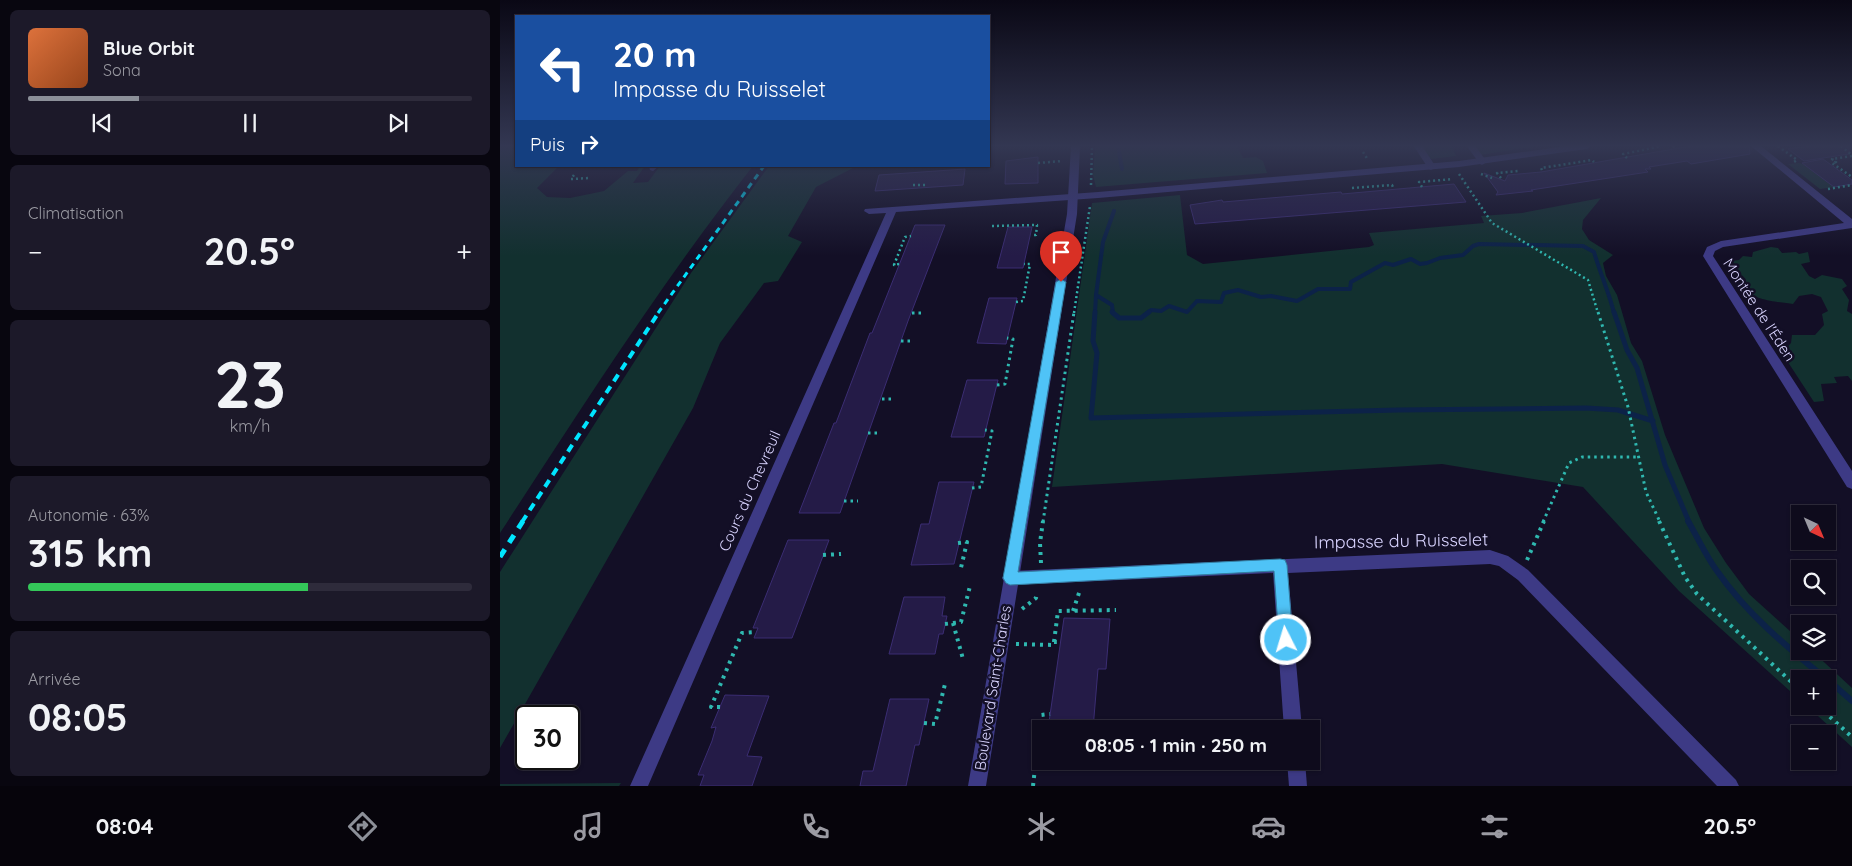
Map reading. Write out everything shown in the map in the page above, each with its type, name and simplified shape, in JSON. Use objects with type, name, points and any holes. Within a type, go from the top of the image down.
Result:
[{"type":"street","name":"Boulevard Saint-Charles","points":[[977,786],[1074,197],[1075,183]]},
{"type":"street","points":[[869,211],[1074,197],[1239,183]]},
{"type":"street","points":[[1801,183],[1852,224]]},
{"type":"street","name":"Cours du Chevreuil","points":[[639,786],[892,210]]},
{"type":"street","name":"Montée de l'Éden","points":[[1852,224],[1721,244],[1708,252],[1710,262],[1852,483]]},
{"type":"street","name":"Impasse du Ruisselet","points":[[1010,578],[1085,576],[1476,556],[1503,561],[1523,575],[1730,786]]},
{"type":"street","points":[[1280,565],[1292,720]]},
{"type":"street","points":[[1297,770],[1298,786]]},
{"type":"path","points":[[1419,183],[1422,187]]},
{"type":"path","points":[[1465,183],[1492,223],[1588,280],[1628,407],[1637,457],[1646,492],[1685,577],[1697,594],[1791,682]]},
{"type":"path","points":[[913,186],[926,184]]},
{"type":"path","points":[[1352,188],[1392,185],[1394,189]]},
{"type":"path","points":[[1842,187],[1852,185]]},
{"type":"path","points":[[1378,186],[1381,191]]},
{"type":"path","points":[[1042,558],[1040,543],[1088,209],[1091,203]]},
{"type":"path","points":[[992,226],[1037,225],[1036,235],[1032,235]]},
{"type":"path","points":[[899,264],[894,265],[906,237],[911,236]]},
{"type":"path","points":[[1016,302],[1023,301],[1030,264],[1024,264]]},
{"type":"path","points":[[912,313],[922,313]]},
{"type":"path","points":[[997,385],[1005,384],[1013,339],[1007,338]]},
{"type":"path","points":[[901,341],[912,341]]},
{"type":"path","points":[[882,399],[893,399]]},
{"type":"path","points":[[972,488],[981,487],[992,431],[985,430]]},
{"type":"path","points":[[868,433],[880,433]]},
{"type":"path","points":[[1527,561],[1569,463],[1582,457],[1637,457]]},
{"type":"path","points":[[844,501],[858,500]]},
{"type":"path","points":[[958,543],[967,542],[960,572]]},
{"type":"path","points":[[823,555],[841,554]]},
{"type":"path","points":[[1073,611],[1085,576]]},
{"type":"path","points":[[945,624],[961,622],[970,586]]},
{"type":"path","points":[[1000,644],[1054,645],[1058,611],[1116,610]]},
{"type":"path","points":[[953,623],[963,659]]},
{"type":"path","points":[[720,707],[711,707],[742,633],[756,632]]},
{"type":"path","points":[[1054,642],[1061,642]]},
{"type":"path","points":[[924,723],[935,724],[945,684]]},
{"type":"path","points":[[1033,786],[1042,715],[1050,714]]},
{"type":"path","points":[[1828,715],[1852,737]]},
{"type":"green space","points":[[500,183],[542,183],[537,188],[547,197],[570,198],[604,191],[614,183],[740,183],[654,301],[591,393],[500,533]]},
{"type":"green space","points":[[757,183],[824,183],[816,187],[788,236],[802,242],[778,281],[764,283],[720,343],[693,408],[524,705],[515,705],[515,722],[500,748],[500,572],[691,273]]},
{"type":"green space","points":[[1095,183],[1149,183],[1096,187]]},
{"type":"green space","points":[[1812,183],[1828,183],[1834,187],[1820,189]]},
{"type":"green space","points":[[1180,195],[1187,255],[1203,264],[1369,247],[1374,245],[1369,233],[1484,223],[1481,216],[1522,213],[1601,198],[1583,220],[1582,229],[1589,240],[1613,255],[1603,263],[1606,276],[1617,295],[1631,343],[1642,361],[1665,435],[1704,528],[1726,563],[1749,594],[1791,632],[1791,660],[1822,660],[1833,670],[1791,670],[1791,692],[1679,591],[1583,487],[1442,464],[1052,487],[1092,203]]},
{"type":"green space","points":[[1771,247],[1778,248],[1782,253],[1796,252],[1799,254],[1808,252],[1810,262],[1801,264],[1809,276],[1815,279],[1822,275],[1842,279],[1847,286],[1842,289],[1849,300],[1847,311],[1852,314],[1852,381],[1848,376],[1834,377],[1837,383],[1821,384],[1824,401],[1814,402],[1782,353],[1791,343],[1792,335],[1815,335],[1824,325],[1822,314],[1828,311],[1821,297],[1812,294],[1799,296],[1793,304],[1775,302],[1755,296],[1747,288],[1745,278],[1733,274],[1730,261],[1739,260],[1743,256],[1752,257],[1753,252]]},
{"type":"green space","points":[[1836,673],[1852,688],[1852,747],[1836,732],[1836,725],[1828,725],[1817,715],[1836,715]]},
{"type":"green space","points":[[621,783],[619,786],[500,786],[500,784]]},
{"type":"building","points":[[877,183],[963,183],[963,185],[875,191]]},
{"type":"building","points":[[1005,183],[1038,183],[1038,183]]},
{"type":"building","points":[[1491,183],[1579,183],[1531,190],[1533,191],[1496,195],[1498,192]]},
{"type":"building","points":[[1828,183],[1852,183],[1852,184],[1834,187]]},
{"type":"building","points":[[1454,184],[1466,202],[1195,224],[1190,205],[1222,200],[1223,202],[1341,192],[1342,194]]},
{"type":"building","points":[[915,225],[945,225],[908,321],[840,513],[799,513],[870,333],[872,333]]},
{"type":"building","points":[[1008,227],[1032,227],[1023,268],[997,268]]},
{"type":"building","points":[[989,298],[1017,298],[1006,344],[977,343]]},
{"type":"building","points":[[967,380],[998,380],[984,437],[951,437]]},
{"type":"building","points":[[939,482],[974,482],[954,564],[911,565],[921,524],[929,524]]},
{"type":"building","points":[[788,540],[829,540],[792,638],[754,638],[758,628],[753,628]]},
{"type":"building","points":[[904,597],[945,597],[942,616],[947,616],[943,634],[939,634],[935,654],[889,654]]},
{"type":"building","points":[[1064,618],[1110,619],[1106,669],[1098,669],[1094,720],[1049,720]]},
{"type":"building","points":[[725,695],[769,696],[747,756],[762,757],[752,786],[700,786],[704,775],[698,775],[716,727],[711,728]]},
{"type":"building","points":[[890,699],[929,699],[919,745],[915,745],[906,786],[860,786],[863,771],[873,771]]},
{"type":"waterway","points":[[1096,295],[1103,242],[1114,211]]},
{"type":"waterway","points":[[1147,313],[1151,310],[1161,311],[1169,306],[1187,312],[1197,301],[1221,302],[1224,293],[1238,290],[1261,297],[1271,296],[1297,301],[1318,289],[1350,289],[1351,282],[1385,263],[1393,265],[1411,259],[1420,264],[1427,263],[1440,258],[1463,255],[1473,246],[1479,244],[1583,246],[1594,252],[1614,313]]},
{"type":"waterway","points":[[1095,313],[1096,295]]},
{"type":"waterway","points":[[1096,295],[1112,305],[1113,313]]},
{"type":"waterway","points":[[1095,312],[1093,341],[1097,353],[1091,418],[1398,410],[1586,408],[1618,410],[1652,421]]},
{"type":"waterway","points":[[1113,313],[1119,318],[1141,318],[1149,312]]},
{"type":"waterway","points":[[1614,312],[1627,350],[1637,368],[1652,421]]},
{"type":"waterway","points":[[1652,421],[1665,465],[1689,522]]},
{"type":"waterway","points":[[1688,521],[1713,565],[1729,587],[1782,642],[1815,670]]},
{"type":"waterway","points":[[1836,687],[1852,701]]},
{"type":"railway","points":[[658,313],[752,183]]},
{"type":"railway","points":[[522,522],[659,312]]},
{"type":"railway","points":[[500,557],[523,521]]},
{"type":"route","points":[[1061,282],[1010,578],[1280,565],[1286,640]]}]
